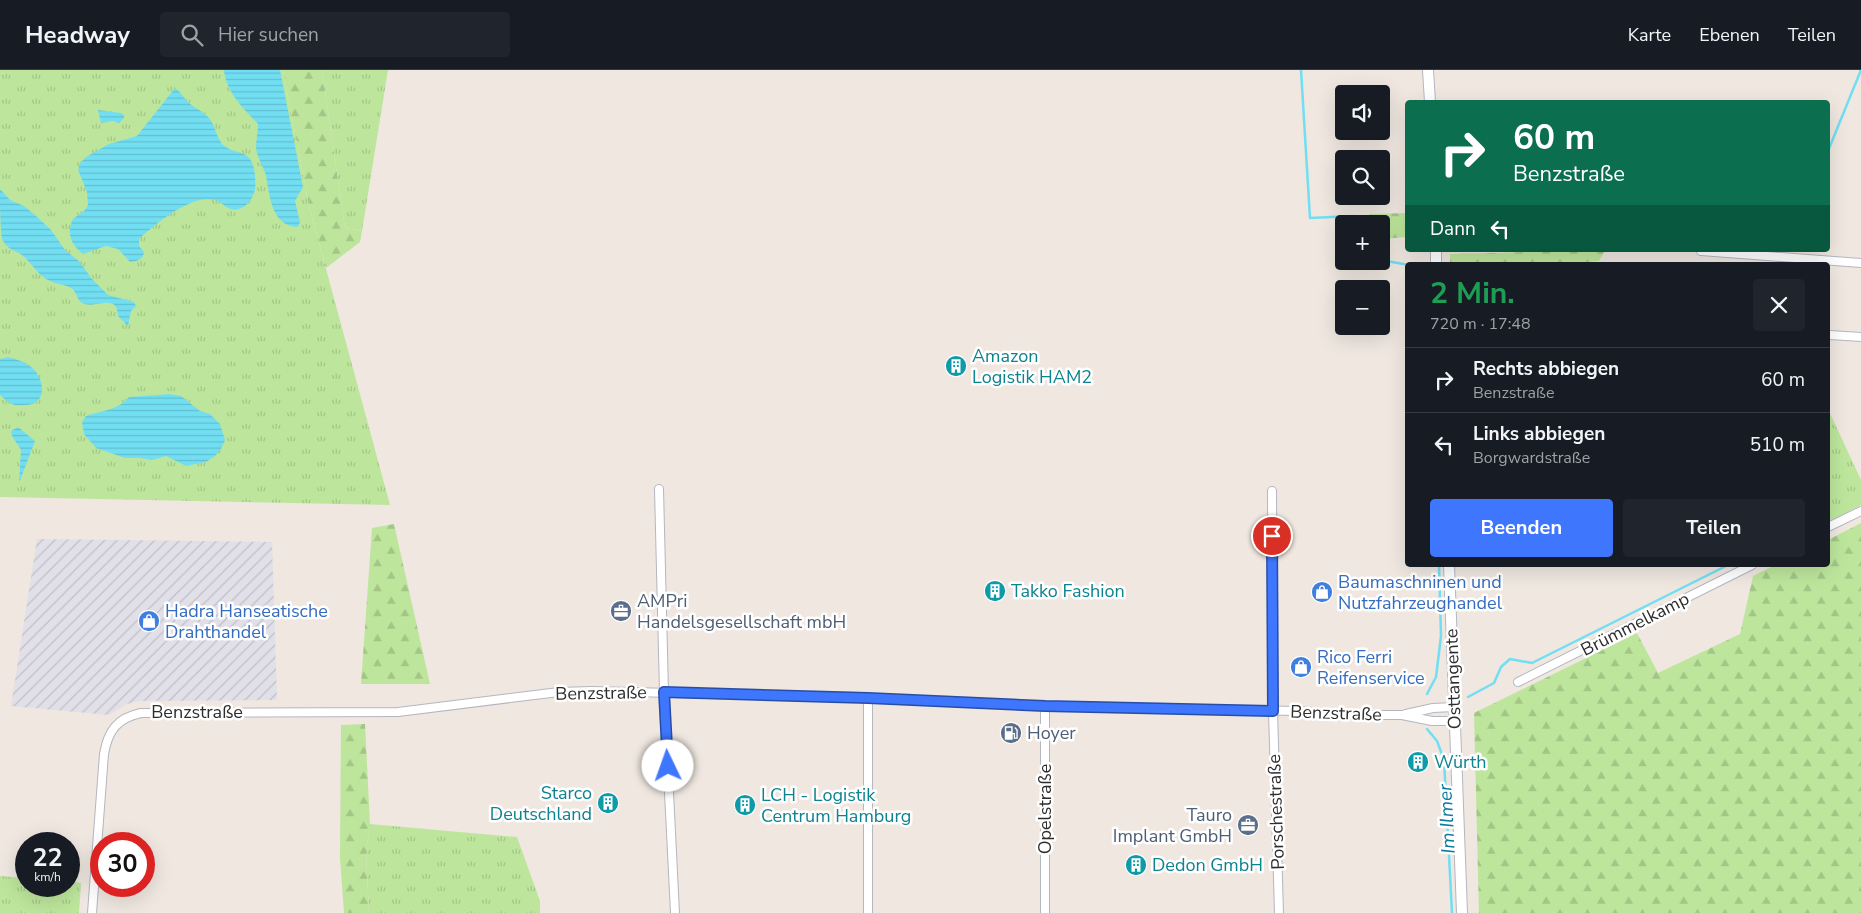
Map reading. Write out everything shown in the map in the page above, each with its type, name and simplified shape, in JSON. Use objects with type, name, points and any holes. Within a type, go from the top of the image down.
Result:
[{"type":"street","points":[[1428,70],[1430,100]]},
{"type":"street","points":[[1713,252],[1861,263]]},
{"type":"street","points":[[1830,335],[1861,337]]},
{"type":"street","points":[[659,489],[664,692],[676,913]]},
{"type":"street","name":"Porschestraße","points":[[1272,491],[1273,711],[1280,913]]},
{"type":"street","points":[[1830,527],[1861,511]]},
{"type":"street","name":"Osttangente","points":[[1448,567],[1462,913]]},
{"type":"street","name":"Brümmelkamp","points":[[1518,682],[1748,567]]},
{"type":"street","name":"Benzstraße","points":[[92,913],[106,741],[112,729],[129,715],[155,712],[398,712],[574,691],[664,692],[1045,706],[1402,715],[1432,721],[1454,721]]},
{"type":"street","points":[[868,698],[868,913]]},
{"type":"street","name":"Opelstraße","points":[[1045,706],[1045,913]]},
{"type":"street","name":"Benzstraße","points":[[1402,715],[1433,708],[1454,707]]},
{"type":"shaded area","name":"Hadra Hanseatische Drahthandel","points":[[37,539],[272,542],[277,700],[139,701],[127,704],[109,715],[11,706]]},
{"type":"green space","points":[[0,70],[283,70],[309,206],[390,505],[0,497]]},
{"type":"green space","points":[[283,70],[322,70],[345,228],[362,231],[360,242],[326,268],[309,206]]},
{"type":"green space","points":[[322,70],[388,70],[362,231],[345,228]]},
{"type":"green space","points":[[1405,213],[1405,237],[1390,238],[1390,215],[1370,215]]},
{"type":"green space","points":[[1604,252],[1599,261],[1586,262],[1450,262],[1450,254]]},
{"type":"green space","points":[[1830,413],[1861,480],[1861,505],[1830,521]]},
{"type":"green space","points":[[1861,523],[1861,913],[1479,913],[1474,713],[1637,633],[1658,673],[1740,634],[1753,576],[1771,567],[1830,567],[1830,539]]},
{"type":"green space","points":[[394,524],[430,684],[361,684],[372,528]]},
{"type":"green space","points":[[365,724],[370,824],[366,853],[369,913],[344,913],[340,858],[341,725]]},
{"type":"green space","points":[[370,824],[517,837],[540,901],[540,913],[369,913],[366,853]]},
{"type":"green space","points":[[0,876],[15,877],[15,897],[80,897],[81,883],[79,913],[0,913]]},
{"type":"water","points":[[224,70],[280,70],[303,187],[295,201],[300,222],[298,227],[282,221],[273,209],[265,173],[256,150],[258,124],[232,93],[225,78]]},
{"type":"water","points":[[175,88],[188,102],[209,118],[223,145],[250,159],[255,177],[255,189],[252,198],[246,205],[238,209],[228,208],[217,201],[209,199],[184,206],[159,222],[139,239],[139,246],[144,252],[137,261],[130,262],[118,249],[106,246],[83,254],[75,247],[70,234],[73,219],[85,210],[88,205],[87,192],[78,170],[80,163],[86,157],[109,144],[137,136]]},
{"type":"water","points":[[98,110],[121,113],[124,115],[124,118],[119,123],[113,121],[101,123]]},
{"type":"water","points":[[0,189],[10,200],[24,206],[51,230],[65,250],[79,261],[92,279],[108,295],[134,302],[136,306],[131,311],[128,326],[118,316],[117,309],[111,303],[90,305],[82,303],[71,288],[46,279],[22,255],[6,245],[1,233]]},
{"type":"water","points":[[8,357],[25,363],[35,371],[39,377],[42,390],[38,401],[32,404],[15,405],[9,403],[0,395],[0,359]]},
{"type":"water","points":[[170,394],[181,396],[200,411],[210,414],[220,424],[225,440],[215,456],[206,462],[186,466],[166,456],[152,460],[125,458],[96,448],[84,434],[82,422],[86,416],[120,405],[129,397]]},
{"type":"water","points":[[18,427],[35,441],[19,483],[21,450],[11,431]]},
{"type":"waterway","points":[[1301,70],[1310,218],[1335,217]]},
{"type":"waterway","points":[[1830,146],[1861,70]]},
{"type":"waterway","points":[[1390,262],[1405,264]]},
{"type":"waterway","points":[[1427,694],[1436,677],[1441,636],[1439,567]]},
{"type":"waterway","points":[[1468,697],[1494,683],[1501,667],[1510,659],[1532,663],[1724,567]]},
{"type":"waterway","name":"Im Ilmer","points":[[1427,729],[1437,741],[1444,760],[1452,913]]},
{"type":"place","name":"Amazon Logistik HAM2","points":[[956,366]]},
{"type":"place","name":"Takko Fashion","points":[[995,591]]},
{"type":"place","name":"Baumaschninen und Nutzfahrzeughandel","points":[[1322,592]]},
{"type":"place","name":"AMPri Handelsgesellschaft mbH","points":[[621,611]]},
{"type":"place","name":"Hadra Hanseatische Drahthandel","points":[[149,621]]},
{"type":"place","name":"Rico Ferri Reifenservice","points":[[1301,667]]},
{"type":"place","name":"Hoyer","points":[[1011,733]]},
{"type":"place","name":"Würth","points":[[1418,762]]},
{"type":"place","name":"Starco Deutschland","points":[[608,803]]},
{"type":"place","name":"LCH - Logistik Centrum Hamburg","points":[[745,805]]},
{"type":"place","name":"Tauro Implant GmbH","points":[[1248,825]]},
{"type":"place","name":"Dedon GmbH","points":[[1136,865]]},
{"type":"route","points":[[668,766],[664,692],[1045,706],[1273,711],[1272,536]]}]
